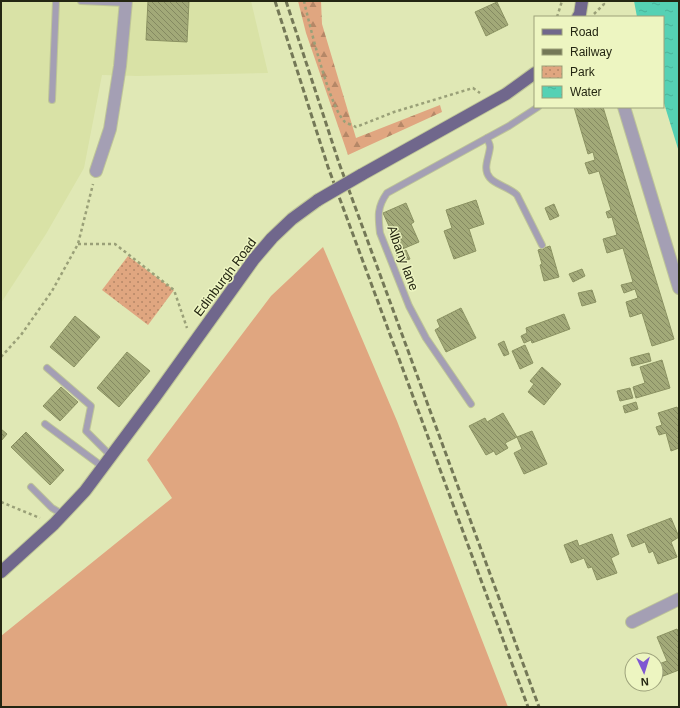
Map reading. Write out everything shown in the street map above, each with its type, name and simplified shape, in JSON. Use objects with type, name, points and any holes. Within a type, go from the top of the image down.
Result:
[{"type":"main road","points":[[582,1],[584,16]]},
{"type":"main road","name":"Edinburgh Road","points":[[1,572],[85,491],[155,397],[254,259],[272,238],[292,219],[318,200],[506,94],[534,74]]},
{"type":"street","points":[[96,171],[110,129],[120,66],[126,2]]},
{"type":"street","points":[[624,108],[679,288]]},
{"type":"street","points":[[632,622],[679,599]]},
{"type":"lane","points":[[52,100],[56,1]]},
{"type":"lane","points":[[81,1],[126,2]]},
{"type":"lane","name":"Albany lane","points":[[471,404],[426,338],[409,306],[380,233],[380,203],[387,193],[509,126],[536,108]]},
{"type":"lane","points":[[487,138],[490,146],[486,161],[488,176],[494,182],[512,190],[517,195],[542,246]]},
{"type":"lane","points":[[47,368],[90,406],[86,431],[111,456]]},
{"type":"lane","points":[[45,424],[103,467]]},
{"type":"lane","points":[[31,487],[52,508],[62,514]]},
{"type":"path","points":[[304,1],[312,34],[328,85],[338,111],[345,122],[356,127],[394,112],[473,88],[480,94]]},
{"type":"path","points":[[557,16],[562,1]]},
{"type":"path","points":[[584,16],[604,4],[604,1]]},
{"type":"path","points":[[1,357],[22,335],[52,291],[78,244],[96,171]]},
{"type":"path","points":[[78,244],[115,244],[174,290],[188,332]]},
{"type":"path","points":[[1,502],[43,518]]},
{"type":"shaded area","points":[[1,1],[251,1],[268,73],[138,76],[102,75],[84,168],[46,234],[1,303]]},
{"type":"green space","points":[[298,1],[321,1],[322,24],[356,138],[440,105],[442,112],[348,155],[306,33]]},
{"type":"green space","points":[[323,247],[397,421],[508,707],[1,707],[1,636],[172,498],[147,460],[271,296]]},
{"type":"green space","points":[[128,256],[174,290],[148,325],[102,290]]},
{"type":"water","points":[[634,1],[679,1],[679,152],[664,103],[664,16],[637,16]]},
{"type":"building","points":[[148,1],[189,1],[187,42],[146,40]]},
{"type":"building","points":[[497,2],[508,25],[486,36],[475,12]]},
{"type":"building","points":[[574,108],[603,108],[674,339],[652,346],[642,313],[630,317],[626,302],[638,298],[635,289],[624,293],[621,285],[633,282],[623,248],[607,253],[603,239],[617,235],[612,217],[608,218],[606,212],[611,210],[599,171],[589,174],[585,163],[595,160],[593,152],[588,154]]},
{"type":"building","points":[[476,200],[484,224],[469,229],[476,251],[454,259],[444,231],[452,228],[446,210]]},
{"type":"building","points":[[406,203],[414,222],[411,224],[419,242],[400,250],[383,213]]},
{"type":"building","points":[[554,204],[559,216],[550,220],[545,208]]},
{"type":"building","points":[[550,246],[559,277],[544,281],[540,265],[542,264],[538,250]]},
{"type":"building","points":[[406,250],[410,259],[400,263],[396,254]]},
{"type":"building","points":[[582,269],[585,276],[573,282],[569,274]]},
{"type":"building","points":[[592,290],[596,302],[582,306],[578,293]]},
{"type":"building","points":[[461,308],[476,338],[446,352],[435,330],[440,327],[437,320]]},
{"type":"building","points":[[564,314],[570,329],[532,343],[531,340],[524,343],[521,336],[527,333],[526,328]]},
{"type":"building","points":[[75,316],[100,337],[74,367],[50,347]]},
{"type":"building","points":[[504,341],[509,354],[504,356],[498,344]]},
{"type":"building","points":[[525,345],[533,363],[520,369],[512,351]]},
{"type":"building","points":[[127,352],[150,371],[119,407],[97,388]]},
{"type":"building","points":[[649,353],[651,361],[632,366],[630,358]]},
{"type":"building","points":[[662,360],[670,388],[636,398],[633,387],[645,383],[640,367]]},
{"type":"building","points":[[542,367],[561,384],[544,405],[528,392],[534,384],[530,381]]},
{"type":"building","points":[[61,387],[78,402],[60,421],[43,406]]},
{"type":"building","points":[[630,388],[633,398],[620,401],[617,391]]},
{"type":"building","points":[[636,402],[638,409],[625,413],[623,406]]},
{"type":"building","points":[[677,407],[679,412],[679,448],[671,451],[666,433],[659,435],[656,427],[662,425],[658,413]]},
{"type":"building","points":[[503,413],[517,437],[505,443],[508,448],[496,455],[494,451],[486,455],[469,426],[485,418],[487,422]]},
{"type":"building","points":[[1,429],[7,434],[1,441]]},
{"type":"building","points":[[532,431],[547,464],[524,474],[514,453],[522,449],[517,437]]},
{"type":"building","points":[[26,432],[64,470],[50,485],[11,447]]},
{"type":"building","points":[[671,518],[679,537],[671,542],[677,557],[658,564],[653,551],[649,553],[645,542],[632,547],[627,535]]},
{"type":"building","points":[[612,534],[619,554],[611,558],[617,573],[597,580],[592,567],[588,568],[584,558],[571,563],[564,545],[577,540],[579,546]]},
{"type":"building","points":[[677,629],[679,634],[679,670],[664,676],[664,662],[667,661],[657,637]]},
{"type":"railway","points":[[275,1],[328,167],[528,707]]},
{"type":"railway","points":[[286,1],[339,163],[539,707]]}]
